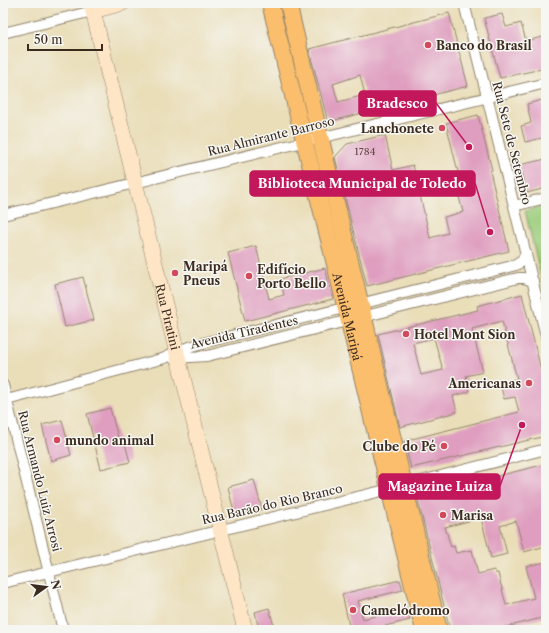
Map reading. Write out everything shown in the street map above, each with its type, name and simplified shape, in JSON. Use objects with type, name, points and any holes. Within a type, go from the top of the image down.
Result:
[{"type":"main road","name":"Avenida Maripá","points":[[270,3],[298,119],[313,140]]},
{"type":"main road","name":"Avenida Maripá","points":[[288,3],[314,114],[313,140],[397,487],[424,630]]},
{"type":"main road","points":[[298,119],[304,121],[311,120],[314,114]]},
{"type":"main road","name":"Avenida Maripá","points":[[402,510],[439,630]]},
{"type":"street","points":[[3,33],[92,7],[123,3]]},
{"type":"street","name":"Rua Sete de Setembro","points":[[464,3],[532,281],[546,332]]},
{"type":"street","name":"Rua Piratini","points":[[92,7],[135,183],[173,356],[220,529],[245,630]]},
{"type":"street","name":"Rua Almirante Barroso","points":[[3,215],[546,82]]},
{"type":"street","points":[[514,206],[546,198]]},
{"type":"street","name":"Avenida Tiradentes","points":[[173,356],[207,356],[324,327],[390,297],[516,265],[522,261],[526,253]]},
{"type":"street","points":[[508,267],[513,271],[512,280]]},
{"type":"street","name":"Avenida Tiradentes","points":[[173,356],[203,343],[322,314],[393,310],[512,280],[524,278],[532,281]]},
{"type":"street","points":[[390,297],[385,299],[383,306],[393,310]]},
{"type":"street","points":[[322,314],[328,321],[324,327]]},
{"type":"street","points":[[203,343],[202,350],[207,356]]},
{"type":"street","points":[[5,400],[173,356]]},
{"type":"street","name":"Rua Armando Luiz Arrosi","points":[[3,385],[5,400],[63,630]]},
{"type":"street","name":"Rua Barão do Rio Branco","points":[[3,583],[546,449]]},
{"type":"green space","points":[[546,205],[546,298],[525,211]]},
{"type":"building","points":[[449,13],[468,86],[328,122],[309,49]],"holes":[[[360,75],[365,95],[338,102],[333,84]]]},
{"type":"building","points":[[502,14],[506,27],[521,23],[526,41],[546,36],[546,68],[500,78],[484,18]]},
{"type":"building","points":[[542,100],[546,117],[546,137],[525,142],[521,126],[531,123],[527,104]]},
{"type":"building","points":[[478,115],[492,170],[490,171],[509,251],[367,286],[335,157],[347,144],[385,135],[393,170],[413,165],[430,238],[448,233],[444,217],[463,212],[455,182],[460,180],[446,123]]},
{"type":"building","points":[[546,159],[546,188],[527,193],[519,165]]},
{"type":"building","points":[[256,246],[269,299],[284,295],[280,279],[325,268],[333,299],[245,321],[228,253]]},
{"type":"building","points":[[83,277],[94,320],[65,327],[55,284]]},
{"type":"building","points":[[522,294],[546,390],[546,436],[411,468],[404,441],[519,412],[515,397],[504,399],[500,383],[517,379],[502,321],[472,329],[483,372],[466,376],[469,392],[453,396],[457,412],[400,427],[378,334],[478,310],[477,306]],"holes":[[[434,338],[443,370],[421,375],[413,343]]]},
{"type":"building","points":[[110,408],[119,441],[124,440],[130,462],[101,469],[87,414]]},
{"type":"building","name":"mundo animal","points":[[62,420],[71,455],[51,461],[42,425]]},
{"type":"building","points":[[546,464],[546,546],[524,552],[516,521],[500,526],[507,554],[491,558],[481,518],[445,527],[451,547],[454,546],[456,553],[472,550],[478,574],[494,570],[495,573],[498,573],[506,605],[534,598],[526,566],[546,562],[546,617],[494,630],[450,630],[417,496]]},
{"type":"building","points":[[254,480],[262,509],[235,516],[228,487]]},
{"type":"building","name":"Camelódromo","points":[[400,580],[403,590],[358,601],[363,619],[407,608],[410,620],[368,630],[350,630],[342,594]]},
{"type":"building","points":[[269,608],[275,630],[259,630],[255,612]]},
{"type":"place","name":"Banco do Brasil","points":[[428,45]]},
{"type":"place","name":"Lanchonete","points":[[442,128]]},
{"type":"place","name":"Bradesco","points":[[469,147]]},
{"type":"place","name":"Biblioteca Municipal de Toledo","points":[[490,232]]},
{"type":"place","name":"Maripá Pneus","points":[[175,273]]},
{"type":"place","name":"Edifício Porto Bello","points":[[249,276]]},
{"type":"place","name":"Hotel Mont Sion","points":[[406,334]]},
{"type":"place","name":"Americanas","points":[[529,383]]},
{"type":"place","name":"Magazine Luiza","points":[[522,425]]},
{"type":"place","name":"mundo animal","points":[[57,440]]},
{"type":"place","name":"Clube do Pé","points":[[444,446]]},
{"type":"place","name":"Marisa","points":[[443,515]]},
{"type":"place","name":"Camelódromo","points":[[353,610]]}]
